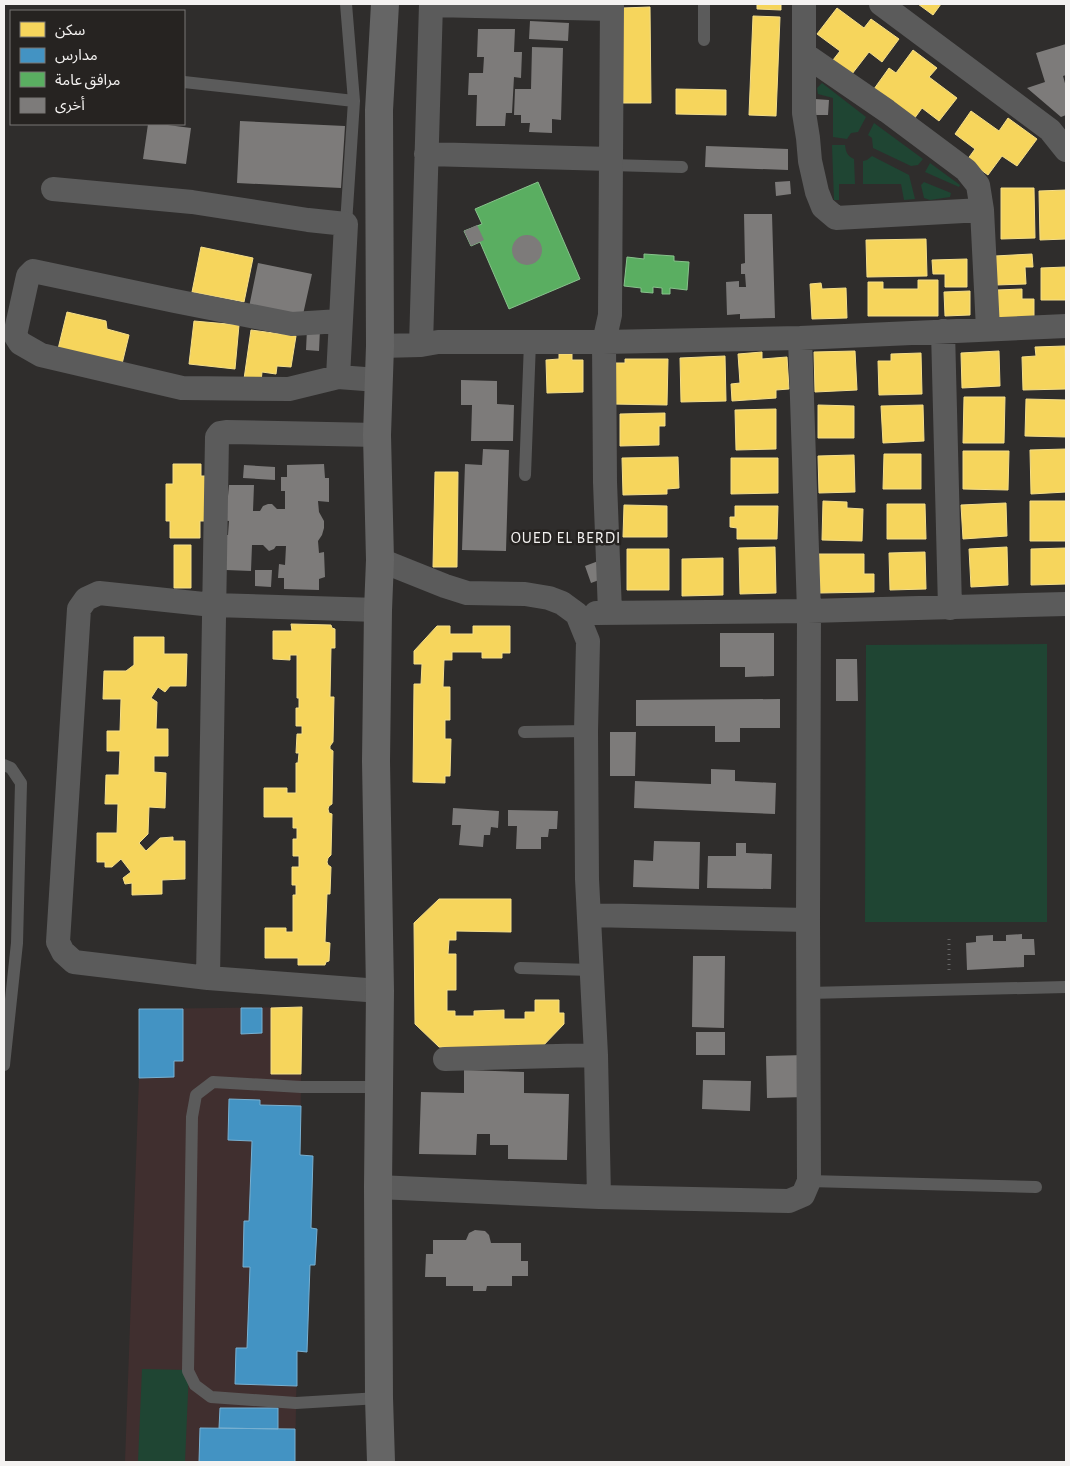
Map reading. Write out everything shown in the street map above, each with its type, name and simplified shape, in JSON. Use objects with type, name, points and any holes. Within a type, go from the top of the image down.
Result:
[{"type":"main road","points":[[381,1462],[378,1187],[380,990],[376,761],[380,560],[377,435],[380,346],[379,110],[385,4]]},
{"type":"street","points":[[420,344],[431,4],[612,6],[610,315],[604,342],[605,482],[610,612]]},
{"type":"street","points":[[804,4],[804,113],[810,161],[817,192],[823,207],[836,218],[982,210]]},
{"type":"street","points":[[881,4],[1058,135],[1066,150]]},
{"type":"street","points":[[804,54],[887,111],[966,170],[978,185],[982,210],[988,329]]},
{"type":"street","points":[[426,154],[611,162]]},
{"type":"street","points":[[53,189],[192,202],[346,224],[338,377]]},
{"type":"street","points":[[340,321],[292,324],[33,271],[28,276],[15,335],[20,343],[41,355],[182,388],[289,389],[338,377],[378,380]]},
{"type":"street","points":[[380,346],[438,342],[604,342],[800,338],[1066,326]]},
{"type":"street","points":[[943,331],[950,608]]},
{"type":"street","points":[[378,1187],[599,1197],[789,1201],[803,1194],[809,1181],[809,611],[800,338]]},
{"type":"street","points":[[208,978],[217,437],[220,433],[377,435]]},
{"type":"street","points":[[380,560],[467,593],[525,594],[549,598],[562,603],[577,614],[588,641],[586,731],[588,878],[596,1055],[599,1197]]},
{"type":"street","points":[[378,610],[213,605],[99,593],[86,599],[80,609],[58,942],[63,952],[74,962],[208,978],[380,990]]},
{"type":"street","points":[[577,614],[610,612],[809,611],[1066,604]]},
{"type":"street","points":[[590,915],[808,920]]},
{"type":"street","points":[[445,1059],[596,1055]]},
{"type":"lane","points":[[346,4],[354,101],[346,224]]},
{"type":"lane","points":[[704,4],[704,40]]},
{"type":"lane","points":[[185,82],[354,101]]},
{"type":"lane","points":[[611,162],[682,168]]},
{"type":"lane","points":[[525,475],[530,342]]},
{"type":"lane","points":[[524,732],[586,731]]},
{"type":"lane","points":[[4,765],[11,768],[21,783],[17,943],[4,1065]]},
{"type":"lane","points":[[520,968],[592,970]]},
{"type":"lane","points":[[808,993],[1066,987]]},
{"type":"lane","points":[[379,1398],[296,1402],[211,1397],[195,1385],[188,1371],[192,1117],[196,1095],[213,1082],[301,1087],[380,1087]]},
{"type":"lane","points":[[809,1181],[1036,1187]]},
{"type":"path","points":[[949,939],[950,989]]},
{"type":"shaded area","points":[[302,1007],[300,1155],[313,1156],[311,1228],[317,1229],[315,1265],[310,1265],[307,1352],[297,1352],[295,1462],[125,1462],[139,1078],[139,1009]]},
{"type":"green space","points":[[822,83],[866,117],[858,132],[851,133],[847,139],[833,137],[833,98],[818,94],[817,88]]},
{"type":"green space","points":[[874,123],[923,159],[918,165],[911,166],[873,148],[872,138],[868,135]]},
{"type":"green space","points":[[832,145],[845,145],[847,154],[854,159],[855,184],[839,184],[839,200],[834,200]]},
{"type":"green space","points":[[872,156],[909,175],[915,199],[904,200],[901,184],[863,184],[863,161]]},
{"type":"green space","points":[[930,163],[960,185],[959,187],[925,172]]},
{"type":"green space","points":[[924,182],[951,193],[950,197],[930,200],[924,198],[921,185]]},
{"type":"green space","points":[[1047,644],[1047,922],[865,922],[866,645]]},
{"type":"green space","points":[[142,1369],[189,1370],[185,1462],[138,1462]]},
{"type":"building: سكن","points":[[757,4],[781,4],[781,10],[757,9]]},
{"type":"building: سكن","points":[[918,4],[941,4],[933,15]]},
{"type":"building: سكن","points":[[650,7],[651,103],[623,103],[622,8]]},
{"type":"building: سكن","points":[[837,8],[864,28],[871,19],[899,39],[882,62],[869,52],[852,74],[833,60],[840,51],[817,34]]},
{"type":"building: سكن","points":[[753,16],[780,17],[776,116],[749,115]]},
{"type":"building: سكن","points":[[913,50],[937,68],[929,77],[957,98],[939,121],[922,108],[914,119],[874,89],[889,68],[896,73]]},
{"type":"building: سكن","points":[[676,89],[726,90],[726,115],[676,114]]},
{"type":"building: سكن","points":[[971,111],[999,131],[1008,118],[1037,139],[1017,166],[1002,156],[988,175],[967,160],[975,149],[955,134]]},
{"type":"building: سكن","points":[[1001,188],[1034,188],[1035,238],[1001,239]]},
{"type":"building: سكن","points":[[1066,190],[1066,239],[1040,240],[1039,191]]},
{"type":"building: سكن","points":[[926,239],[927,276],[867,277],[866,240]]},
{"type":"building: سكن","points":[[201,247],[253,258],[244,302],[192,292]]},
{"type":"building: سكن","points":[[1032,254],[1033,267],[1025,267],[1026,284],[996,285],[995,256]]},
{"type":"building: سكن","points":[[967,259],[967,287],[945,287],[945,274],[933,274],[932,260]]},
{"type":"building: سكن","points":[[1066,267],[1066,300],[1041,300],[1041,268]]},
{"type":"building: سكن","points":[[918,280],[938,280],[938,316],[868,316],[868,282],[883,282],[883,289],[918,289]]},
{"type":"building: سكن","points":[[821,283],[822,289],[846,288],[847,318],[812,319],[810,284]]},
{"type":"building: سكن","points":[[1022,289],[1022,299],[1034,299],[1034,317],[997,318],[997,290]]},
{"type":"building: سكن","points":[[970,291],[970,315],[945,316],[944,292]]},
{"type":"building: سكن","points":[[67,312],[106,321],[107,329],[129,335],[122,364],[58,349]]},
{"type":"building: سكن","points":[[194,321],[239,325],[235,369],[189,364]]},
{"type":"building: سكن","points":[[251,330],[296,336],[291,367],[277,366],[276,374],[262,372],[261,382],[244,379]]},
{"type":"building: سكن","points":[[1065,346],[1066,389],[1023,390],[1022,357],[1036,356],[1035,347]]},
{"type":"building: سكن","points":[[855,351],[857,390],[815,392],[814,352]]},
{"type":"building: سكن","points":[[999,351],[1000,386],[962,388],[961,353]]},
{"type":"building: سكن","points":[[762,352],[762,359],[787,357],[789,389],[776,390],[776,398],[732,401],[731,384],[740,383],[738,354]]},
{"type":"building: سكن","points":[[921,353],[922,394],[879,395],[878,361],[891,361],[891,354]]},
{"type":"building: سكن","points":[[559,354],[572,354],[572,360],[583,360],[583,392],[547,393],[546,360],[559,359]]},
{"type":"building: سكن","points":[[725,356],[726,401],[681,402],[680,358]]},
{"type":"building: سكن","points":[[625,359],[668,359],[667,405],[612,404],[613,363],[625,363]]},
{"type":"building: سكن","points":[[964,397],[1005,397],[1004,443],[963,443]]},
{"type":"building: سكن","points":[[1026,399],[1066,400],[1066,437],[1025,436]]},
{"type":"building: سكن","points":[[818,405],[854,406],[854,438],[818,438]]},
{"type":"building: سكن","points":[[923,405],[924,441],[883,443],[881,406]]},
{"type":"building: سكن","points":[[776,409],[776,449],[736,450],[735,410]]},
{"type":"building: سكن","points":[[665,413],[665,426],[659,426],[659,445],[620,446],[620,414]]},
{"type":"building: سكن","points":[[1066,449],[1066,492],[1031,494],[1030,450]]},
{"type":"building: سكن","points":[[963,451],[1009,451],[1008,490],[963,489]]},
{"type":"building: سكن","points":[[884,454],[921,454],[921,489],[883,489]]},
{"type":"building: سكن","points":[[854,455],[855,492],[819,493],[818,456]]},
{"type":"building: سكن","points":[[678,457],[679,488],[667,489],[667,494],[623,495],[622,458]]},
{"type":"building: سكن","points":[[731,458],[778,458],[778,493],[731,494]]},
{"type":"building: سكن","points":[[173,464],[201,464],[201,476],[208,476],[207,521],[200,521],[200,538],[170,538],[170,521],[166,521],[166,484],[173,484]]},
{"type":"building: سكن","points":[[435,472],[458,472],[457,567],[433,567]]},
{"type":"building: سكن","points":[[823,501],[847,502],[847,508],[863,509],[862,541],[822,540]]},
{"type":"building: سكن","points":[[1030,501],[1066,501],[1066,541],[1030,541]]},
{"type":"building: سكن","points":[[1006,503],[1007,536],[963,539],[961,505]]},
{"type":"building: سكن","points":[[887,504],[925,504],[926,539],[887,539]]},
{"type":"building: سكن","points":[[624,505],[667,506],[667,537],[623,537]]},
{"type":"building: سكن","points":[[735,506],[778,506],[777,539],[737,539],[737,528],[730,527],[730,517],[735,517]]},
{"type":"building: سكن","points":[[174,545],[191,545],[191,588],[174,588]]},
{"type":"building: سكن","points":[[775,547],[776,593],[740,594],[739,548]]},
{"type":"building: سكن","points":[[1007,547],[1008,585],[971,587],[969,549]]},
{"type":"building: سكن","points":[[1066,548],[1066,584],[1031,585],[1031,549]]},
{"type":"building: سكن","points":[[627,549],[669,549],[669,590],[627,590]]},
{"type":"building: سكن","points":[[925,552],[926,589],[890,590],[889,553]]},
{"type":"building: سكن","points":[[819,554],[864,554],[864,574],[874,574],[874,592],[820,593]]},
{"type":"building: سكن","points":[[723,558],[723,595],[682,596],[682,559]]},
{"type":"building: سكن","points":[[291,624],[331,625],[335,629],[335,648],[331,648],[330,697],[334,697],[333,742],[330,746],[330,749],[333,751],[332,804],[328,809],[329,813],[332,814],[331,855],[327,862],[331,867],[330,894],[327,894],[325,942],[330,943],[329,961],[325,965],[298,965],[298,958],[265,958],[265,928],[286,928],[286,932],[293,932],[293,895],[296,895],[296,885],[292,885],[292,867],[299,867],[299,856],[293,856],[293,839],[297,839],[297,828],[293,828],[293,817],[264,817],[264,788],[287,788],[287,793],[296,793],[296,763],[298,763],[299,753],[296,753],[297,734],[302,734],[302,726],[296,726],[296,708],[299,708],[299,698],[297,698],[297,655],[290,655],[290,660],[273,659],[273,631],[292,631]]},
{"type":"building: سكن","points":[[437,626],[450,626],[450,634],[473,634],[473,626],[510,626],[510,653],[502,653],[502,658],[482,658],[482,652],[452,652],[452,660],[444,660],[443,687],[450,687],[450,720],[445,720],[445,739],[451,739],[450,776],[445,776],[445,783],[413,782],[414,684],[421,684],[422,664],[414,664],[414,651]]},
{"type":"building: سكن","points":[[134,637],[164,637],[164,654],[187,654],[186,686],[170,686],[165,692],[158,687],[151,698],[157,702],[156,729],[168,729],[168,756],[154,756],[154,772],[166,773],[165,808],[149,807],[148,834],[139,843],[146,851],[160,838],[173,837],[173,841],[185,841],[185,879],[162,880],[162,894],[132,895],[132,883],[125,884],[123,878],[131,872],[121,859],[112,867],[105,867],[105,862],[97,862],[97,833],[117,833],[118,804],[105,804],[106,775],[119,775],[120,751],[107,751],[107,731],[120,731],[121,699],[103,699],[104,671],[126,671],[134,665]]},
{"type":"building: سكن","points":[[439,899],[511,899],[511,932],[456,931],[456,940],[449,940],[448,954],[456,954],[456,990],[447,990],[447,1011],[455,1011],[455,1016],[474,1016],[474,1011],[504,1010],[504,1019],[525,1019],[525,1012],[535,1012],[535,1000],[559,1000],[559,1013],[564,1013],[564,1024],[539,1050],[439,1047],[415,1024],[414,923]]},
{"type":"building: سكن","points":[[302,1007],[301,1074],[271,1074],[271,1008]]},
{"type":"building: مدارس","points":[[241,1008],[262,1008],[262,1033],[241,1034]]},
{"type":"building: مدارس","points":[[139,1009],[183,1009],[183,1061],[174,1061],[174,1077],[139,1078]]},
{"type":"building: مدارس","points":[[229,1099],[260,1100],[260,1105],[301,1106],[300,1155],[313,1156],[311,1228],[317,1229],[315,1265],[310,1265],[307,1352],[297,1351],[297,1386],[235,1384],[236,1348],[247,1348],[250,1267],[243,1267],[244,1221],[249,1221],[252,1141],[228,1140]]},
{"type":"building: مدارس","points":[[220,1408],[278,1408],[278,1429],[219,1428]]},
{"type":"building: مدارس","points":[[200,1428],[295,1429],[295,1462],[199,1462]]},
{"type":"building: مرافق عامة","points":[[538,182],[580,279],[509,309],[480,242],[471,246],[464,231],[482,224],[475,209]]},
{"type":"building: مرافق عامة","points":[[644,254],[674,256],[674,261],[689,262],[687,290],[670,288],[670,294],[662,294],[662,288],[653,287],[653,293],[641,292],[641,288],[624,286],[627,257],[644,259]]},
{"type":"building: أخرى","points":[[530,21],[569,23],[568,41],[529,39]]},
{"type":"building: أخرى","points":[[478,29],[515,29],[514,52],[522,52],[521,78],[514,77],[512,113],[506,113],[505,126],[476,126],[477,95],[468,95],[469,73],[483,73],[484,57],[477,57]]},
{"type":"building: أخرى","points":[[1066,44],[1066,75],[1063,76],[1066,87],[1066,115],[1061,117],[1027,88],[1045,82],[1036,53]]},
{"type":"building: أخرى","points":[[532,47],[563,48],[561,120],[552,119],[552,133],[529,132],[530,123],[521,123],[521,115],[514,115],[515,89],[531,89]]},
{"type":"building: أخرى","points":[[815,99],[829,100],[828,115],[813,115]]},
{"type":"building: أخرى","points":[[240,121],[345,126],[341,188],[237,183]]},
{"type":"building: أخرى","points":[[148,125],[191,128],[186,164],[143,159]]},
{"type":"building: أخرى","points":[[706,146],[788,149],[788,170],[705,167]]},
{"type":"building: أخرى","points":[[790,181],[791,194],[776,196],[775,182]]},
{"type":"building: أخرى","points":[[744,214],[772,214],[775,318],[740,319],[740,314],[727,315],[726,282],[739,281],[739,287],[746,287],[745,274],[741,274],[741,264],[745,263]]},
{"type":"building: أخرى","points":[[477,225],[484,240],[471,246],[464,231]]},
{"type":"building: أخرى","points":[[527,235],[538,239],[542,250],[538,261],[527,265],[516,261],[512,250],[516,239]]},
{"type":"building: أخرى","points":[[258,263],[312,274],[302,319],[249,307]]},
{"type":"building: أخرى","points":[[307,329],[320,329],[319,351],[306,350]]},
{"type":"building: أخرى","points":[[461,380],[497,381],[497,404],[514,405],[513,441],[471,441],[472,405],[461,405]]},
{"type":"building: أخرى","points":[[483,449],[509,450],[506,551],[462,550],[465,464],[482,465]]},
{"type":"building: أخرى","points":[[324,464],[325,478],[329,478],[329,502],[318,501],[319,512],[324,521],[322,535],[318,541],[319,553],[324,552],[325,577],[319,579],[319,590],[284,589],[284,578],[278,578],[279,564],[285,565],[286,546],[276,546],[269,551],[263,545],[252,545],[251,571],[226,570],[220,535],[228,535],[229,521],[220,520],[221,496],[228,496],[229,485],[254,485],[253,511],[260,511],[263,506],[268,504],[272,504],[277,509],[285,509],[285,491],[281,491],[281,477],[287,477],[287,465]]},
{"type":"building: أخرى","points":[[244,465],[275,467],[275,480],[243,478]]},
{"type":"building: أخرى","points":[[601,560],[607,577],[591,583],[585,566]]},
{"type":"building: أخرى","points":[[255,570],[272,570],[271,587],[255,586]]},
{"type":"building: أخرى","points":[[720,633],[774,633],[774,676],[745,677],[745,667],[720,667]]},
{"type":"building: أخرى","points":[[836,659],[857,659],[858,701],[836,701]]},
{"type":"building: أخرى","points":[[780,699],[780,728],[740,728],[740,742],[715,742],[715,726],[636,726],[636,700]]},
{"type":"building: أخرى","points":[[610,732],[636,732],[635,776],[610,776]]},
{"type":"building: أخرى","points":[[711,769],[735,770],[735,781],[776,783],[775,814],[634,808],[635,781],[711,784]]},
{"type":"building: أخرى","points":[[453,808],[499,811],[498,828],[491,827],[490,835],[484,835],[483,847],[459,845],[461,825],[452,825]]},
{"type":"building: أخرى","points":[[508,810],[558,811],[557,829],[549,829],[548,837],[541,837],[541,849],[516,849],[517,826],[508,826]]},
{"type":"building: أخرى","points":[[654,841],[700,842],[699,889],[633,887],[634,860],[653,861]]},
{"type":"building: أخرى","points":[[736,843],[746,843],[746,853],[772,854],[771,889],[707,888],[708,856],[736,856]]},
{"type":"building: أخرى","points":[[1022,934],[1022,939],[1034,939],[1035,955],[1024,955],[1024,967],[967,970],[966,943],[976,942],[976,936],[993,935],[993,941],[1006,941],[1006,935]]},
{"type":"building: أخرى","points":[[693,956],[725,956],[724,1028],[692,1027]]},
{"type":"building: أخرى","points":[[696,1032],[725,1032],[725,1055],[696,1055]]},
{"type":"building: أخرى","points":[[805,1055],[806,1097],[767,1098],[766,1056]]},
{"type":"building: أخرى","points":[[464,1070],[524,1072],[524,1093],[569,1094],[567,1160],[508,1159],[508,1145],[490,1145],[490,1134],[477,1134],[476,1155],[419,1154],[421,1092],[464,1093]]},
{"type":"building: أخرى","points":[[703,1080],[751,1081],[750,1111],[702,1109]]},
{"type":"building: أخرى","points":[[475,1230],[485,1231],[489,1235],[491,1243],[521,1243],[521,1261],[528,1261],[528,1276],[512,1276],[512,1286],[487,1286],[486,1291],[473,1291],[473,1286],[446,1286],[446,1277],[425,1277],[426,1254],[433,1254],[433,1240],[466,1240],[469,1233]]},
{"type":"district","name":"OUED EL BERDI","points":[[566,538]]}]
